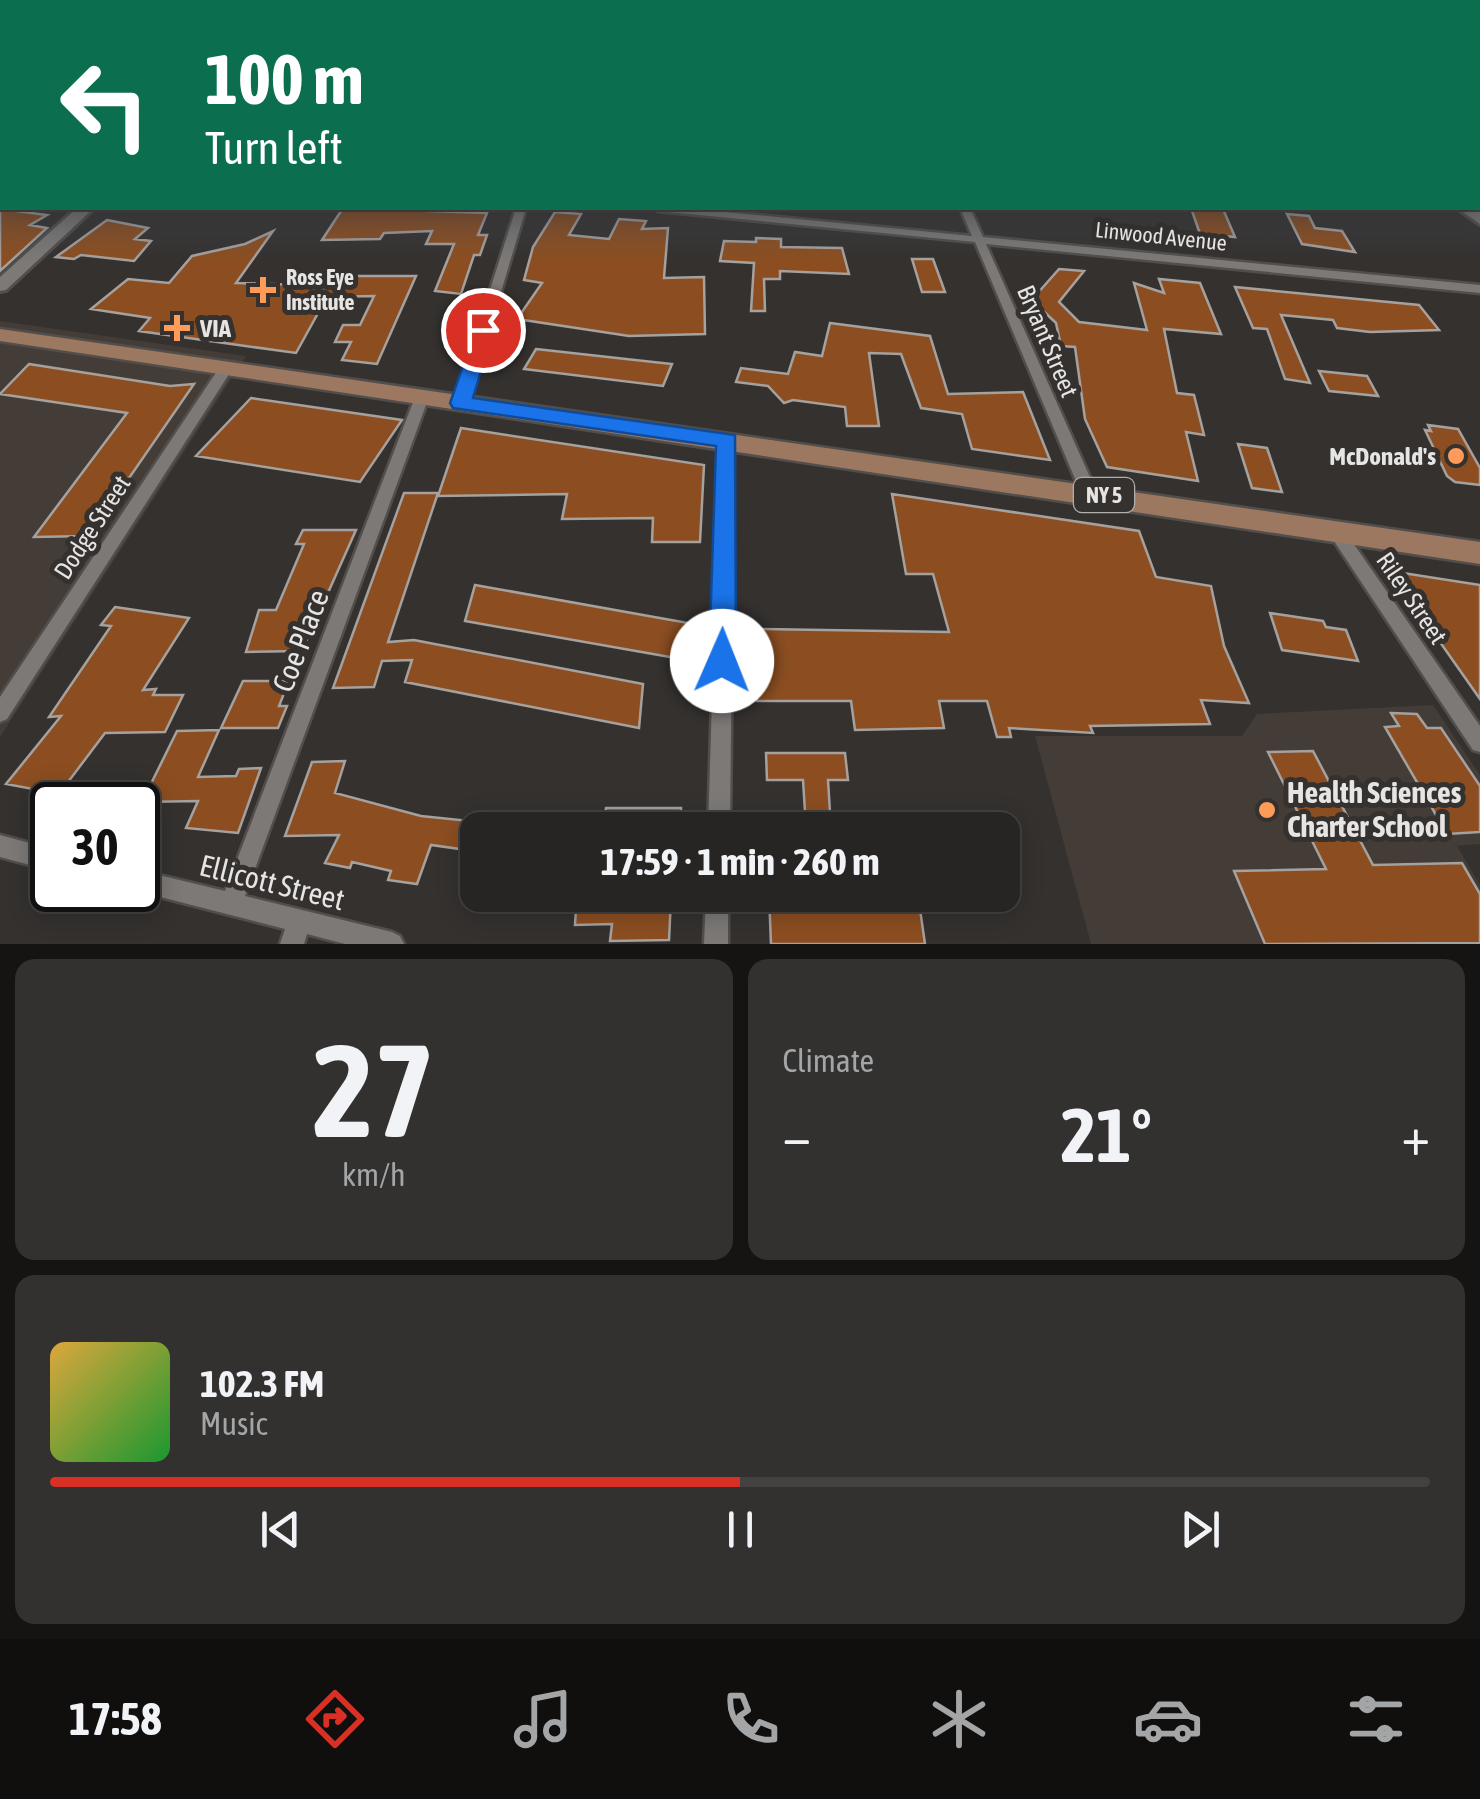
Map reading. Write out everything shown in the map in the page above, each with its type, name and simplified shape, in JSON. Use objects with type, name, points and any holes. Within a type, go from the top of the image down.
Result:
[{"type":"main road","name":"NY 5","points":[[0,335],[1480,553]]},
{"type":"street","points":[[0,286],[84,210]]},
{"type":"street","points":[[461,403],[520,210]]},
{"type":"street","name":"Linwood Avenue","points":[[679,210],[1480,289]]},
{"type":"street","name":"Bryant Street","points":[[966,210],[1088,493]]},
{"type":"street","name":"Dodge Street","points":[[0,713],[226,368]]},
{"type":"street","name":"Coe Place","points":[[231,904],[422,397]]},
{"type":"street","points":[[719,812],[727,440]]},
{"type":"street","name":"Riley Street","points":[[1336,531],[1480,743]]},
{"type":"street","points":[[0,846],[30,854]]},
{"type":"street","name":"Ellicott Street","points":[[160,886],[231,904],[295,932],[392,944]]},
{"type":"street","points":[[716,944],[717,912]]},
{"type":"shaded area","points":[[0,321],[246,356],[0,737]]},
{"type":"shaded area","name":"Health Sciences Charter School","points":[[1433,705],[1480,775],[1480,844],[1457,846],[1480,885],[1480,944],[1091,944],[1035,736],[1242,736],[1257,714]]},
{"type":"building","points":[[0,210],[47,215],[30,225],[47,228],[0,271]]},
{"type":"building","points":[[342,210],[487,213],[478,235],[487,235],[480,255],[474,255],[461,294],[435,291],[454,244],[426,244],[432,231],[384,233],[380,239],[322,240]]},
{"type":"building","points":[[1192,210],[1223,210],[1235,237],[1200,234]]},
{"type":"building","points":[[555,212],[581,214],[569,235],[609,239],[619,219],[646,221],[642,229],[668,228],[664,278],[704,277],[705,334],[629,336],[517,319],[542,283],[524,280],[533,247]]},
{"type":"building","points":[[1287,214],[1309,216],[1315,228],[1342,231],[1355,252],[1302,244]]},
{"type":"building","points":[[107,220],[148,228],[135,239],[151,241],[134,261],[81,255],[74,259],[56,257]]},
{"type":"building","points":[[273,231],[236,283],[333,286],[339,276],[416,276],[377,364],[342,360],[351,342],[335,342],[343,325],[360,325],[374,296],[327,297],[296,353],[139,331],[150,318],[91,309],[128,279],[169,283],[192,256],[245,244]]},
{"type":"building","points":[[756,238],[781,239],[781,247],[842,248],[849,274],[780,271],[780,279],[764,279],[765,311],[751,311],[754,263],[720,261],[724,241],[756,242]]},
{"type":"building","points":[[912,259],[933,259],[945,292],[922,292]]},
{"type":"building","points":[[1059,269],[1084,271],[1059,302],[1079,322],[1147,330],[1134,283],[1164,293],[1159,279],[1200,283],[1221,334],[1164,329],[1177,393],[1194,395],[1204,435],[1186,432],[1198,481],[1107,467],[1085,419],[1075,347],[1061,346],[1056,323],[1038,306],[1036,295]]},
{"type":"building","points":[[1235,287],[1419,305],[1439,330],[1370,332],[1337,328],[1333,320],[1281,315],[1310,383],[1285,379],[1267,329],[1253,328]]},
{"type":"building","points":[[830,323],[930,336],[948,394],[1023,392],[1050,460],[972,449],[962,414],[921,408],[901,354],[869,353],[879,426],[847,426],[845,407],[793,400],[784,403],[768,386],[736,382],[741,368],[788,374],[795,352],[822,356]]},
{"type":"building","points":[[536,349],[672,364],[663,386],[524,369]]},
{"type":"building","points":[[29,364],[170,386],[194,384],[89,536],[34,537],[127,413],[0,394]]},
{"type":"building","points":[[1319,371],[1367,376],[1378,396],[1329,391]]},
{"type":"building","points":[[251,398],[402,420],[360,482],[196,456]]},
{"type":"building","points":[[1428,425],[1458,429],[1480,468],[1480,485],[1455,482],[1447,476],[1425,430],[1431,431]]},
{"type":"building","points":[[461,428],[704,465],[700,542],[652,542],[653,518],[562,519],[567,494],[438,496]]},
{"type":"building","points":[[1238,444],[1267,448],[1282,492],[1252,488]]},
{"type":"building","points":[[404,493],[438,493],[388,642],[414,640],[643,684],[639,728],[405,682],[412,660],[382,661],[374,687],[333,688]]},
{"type":"building","points":[[892,494],[1139,531],[1156,577],[1211,586],[1224,646],[1249,703],[1201,700],[1210,724],[1090,726],[1093,733],[1009,728],[1011,737],[997,737],[987,701],[939,701],[944,728],[855,730],[851,701],[757,701],[756,629],[949,632],[933,574],[906,574]]},
{"type":"building","points":[[303,530],[356,530],[302,651],[246,652],[259,610],[276,610],[304,544],[296,544]]},
{"type":"building","points":[[1390,571],[1480,585],[1480,699]]},
{"type":"building","points":[[475,585],[688,623],[687,660],[465,621]]},
{"type":"building","points":[[115,607],[189,618],[143,690],[156,689],[153,695],[183,695],[165,732],[105,733],[68,782],[30,782],[30,789],[6,784],[61,716],[49,717],[111,626],[101,625]]},
{"type":"building","points":[[1270,613],[1323,621],[1326,627],[1346,630],[1358,661],[1282,650]]},
{"type":"building","points":[[243,681],[289,681],[279,706],[287,706],[278,728],[221,728]]},
{"type":"building","points":[[1391,713],[1417,714],[1427,728],[1441,728],[1480,786],[1480,832],[1447,834],[1385,727],[1399,726]]},
{"type":"building","points":[[219,730],[198,777],[236,776],[239,769],[261,768],[238,833],[186,828],[198,801],[160,802],[160,782],[152,782],[177,731]]},
{"type":"building","name":"Health Sciences Charter School","points":[[1313,751],[1373,865],[1462,863],[1480,894],[1480,943],[1265,944],[1234,871],[1326,869],[1268,752]]},
{"type":"building","points":[[766,753],[845,753],[848,780],[828,780],[830,812],[805,812],[803,780],[767,780]]},
{"type":"building","points":[[345,761],[335,793],[421,816],[460,820],[460,849],[431,845],[417,884],[388,880],[391,871],[352,862],[350,868],[325,863],[339,835],[285,836],[312,762]]},
{"type":"building","points":[[606,808],[681,808],[681,812],[605,812]]},
{"type":"building","points":[[576,912],[670,912],[669,940],[610,941],[612,924],[575,925]]},
{"type":"building","points":[[770,912],[920,912],[925,944],[771,944]]},
{"type":"place","name":"Ross Eye Institute","points":[[263,290]]},
{"type":"place","name":"VIA","points":[[177,328]]},
{"type":"place","name":"McDonald's","points":[[1456,456]]},
{"type":"place","name":"Health Sciences Charter School","points":[[1267,810]]},
{"type":"route","points":[[483,330],[461,403],[727,440],[722,661]]}]
